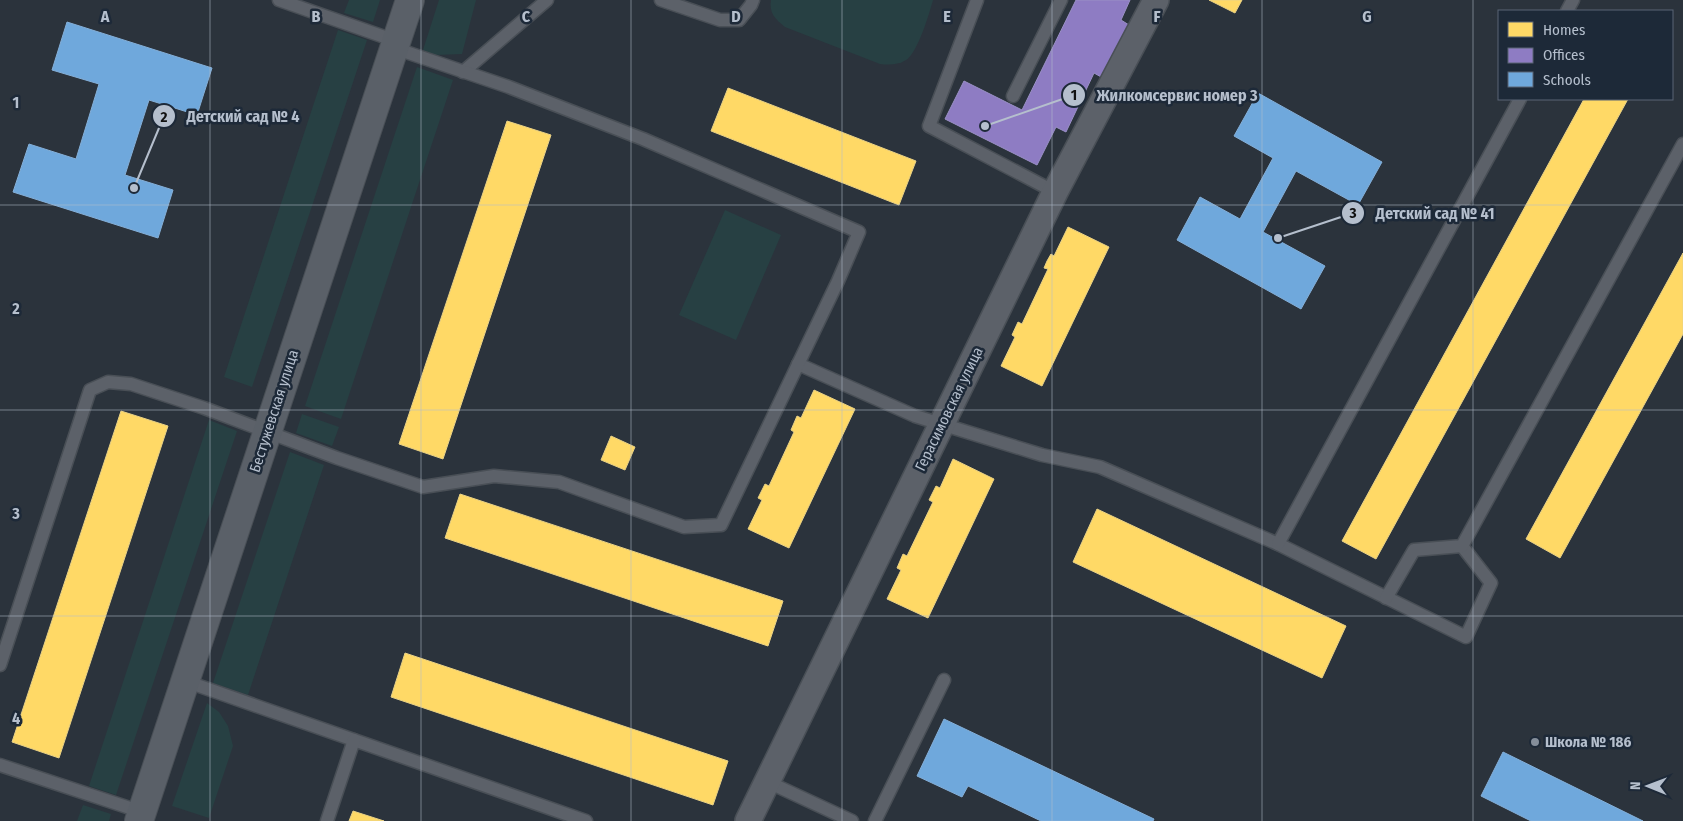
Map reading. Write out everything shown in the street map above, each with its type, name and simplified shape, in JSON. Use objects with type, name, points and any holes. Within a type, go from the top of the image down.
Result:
[{"type":"street","name":"Бестужевская улица","points":[[140,816],[410,0]]},
{"type":"street","name":"Герасимовская улица","points":[[748,821],[1056,192],[1156,0]]},
{"type":"lane","points":[[0,665],[90,390],[108,382],[131,384],[204,408],[337,458],[423,487],[494,476],[558,482],[684,527],[721,525],[859,232],[642,140],[280,0]]},
{"type":"lane","points":[[463,72],[547,0]]},
{"type":"lane","points":[[662,0],[720,20],[739,20],[753,0]]},
{"type":"lane","points":[[977,0],[929,126],[1056,192]]},
{"type":"lane","points":[[1013,96],[1061,0]]},
{"type":"lane","points":[[1278,544],[1519,100]]},
{"type":"lane","points":[[1462,546],[1683,144]]},
{"type":"lane","points":[[798,364],[915,416],[1042,455],[1100,467],[1278,544],[1466,637],[1491,583],[1462,546]]},
{"type":"lane","points":[[1386,598],[1414,550],[1462,546]]},
{"type":"lane","points":[[875,821],[944,680]]},
{"type":"lane","points":[[185,681],[586,821]]},
{"type":"lane","points":[[327,821],[354,740]]},
{"type":"lane","points":[[0,765],[140,816]]},
{"type":"lane","points":[[768,782],[852,821]]},
{"type":"green space","points":[[349,0],[380,0],[373,22],[344,13]]},
{"type":"green space","points":[[439,0],[476,0],[462,54],[435,55],[423,50]]},
{"type":"green space","points":[[771,0],[933,0],[923,32],[910,56],[900,63],[880,64],[785,27],[774,15],[771,9]]},
{"type":"green space","points":[[338,30],[367,40],[252,387],[224,377]]},
{"type":"green space","points":[[417,67],[453,80],[341,419],[305,406]]},
{"type":"green space","points":[[725,210],[781,235],[736,340],[679,315]]},
{"type":"green space","points":[[302,414],[339,427],[332,446],[296,433]]},
{"type":"green space","points":[[209,420],[237,431],[116,795],[89,786]]},
{"type":"green space","points":[[290,452],[324,465],[248,695],[213,683]]},
{"type":"green space","points":[[207,703],[219,712],[228,726],[233,746],[209,818],[172,806]]},
{"type":"green space","points":[[83,805],[111,814],[109,821],[77,821]]},
{"type":"building: Homes","points":[[1209,0],[1242,0],[1235,13]]},
{"type":"building: Homes","points":[[728,88],[916,161],[899,205],[711,131]]},
{"type":"building: Homes","points":[[1583,100],[1627,100],[1376,559],[1342,541]]},
{"type":"building: Homes","points":[[507,121],[551,135],[443,459],[399,444]]},
{"type":"building: Homes","points":[[1068,227],[1109,247],[1042,386],[1001,366],[1015,337],[1012,335],[1018,322],[1022,324],[1048,269],[1044,268],[1047,261],[1051,254],[1054,256]]},
{"type":"building: Homes","points":[[1683,253],[1683,334],[1560,558],[1526,539]]},
{"type":"building: Homes","points":[[814,390],[855,409],[789,548],[748,529],[762,500],[758,498],[765,484],[769,486],[794,432],[791,430],[797,416],[801,418]]},
{"type":"building: Homes","points":[[121,411],[168,426],[59,758],[12,742]]},
{"type":"building: Homes","points":[[611,436],[635,447],[625,470],[601,460]]},
{"type":"building: Homes","points":[[953,459],[994,479],[928,618],[887,599],[901,570],[897,568],[903,554],[907,556],[933,502],[929,500],[936,486],[940,488]]},
{"type":"building: Homes","points":[[460,494],[783,601],[768,646],[445,538]]},
{"type":"building: Homes","points":[[1097,509],[1346,626],[1322,678],[1073,562]]},
{"type":"building: Homes","points":[[405,653],[728,761],[713,805],[391,697]]},
{"type":"building: Homes","points":[[353,811],[384,821],[349,821]]},
{"type":"building: Offices","points":[[1076,0],[1130,0],[1121,20],[1129,25],[1103,78],[1094,73],[1066,132],[1056,127],[1037,165],[945,119],[964,81],[1022,110]]},
{"type":"building: Schools","points":[[67,22],[212,68],[197,115],[149,100],[125,175],[173,190],[158,238],[13,192],[29,144],[76,159],[99,84],[52,70]]},
{"type":"building: Schools","points":[[1258,93],[1382,162],[1358,205],[1296,171],[1263,232],[1325,266],[1301,309],[1177,240],[1200,197],[1240,219],[1273,158],[1234,136]]},
{"type":"building: Schools","points":[[944,719],[1154,819],[1153,821],[1041,821],[968,786],[962,797],[917,776]]},
{"type":"building: Schools","points":[[1503,752],[1643,821],[1531,821],[1481,796]]},
{"type":"place","name":"Жилкомсервис номер 3","points":[[985,126]]},
{"type":"place","name":"Детский сад № 4","points":[[134,188]]},
{"type":"place","name":"Детский сад № 41","points":[[1278,238]]},
{"type":"place","name":"Школа № 186","points":[[1535,742]]}]
